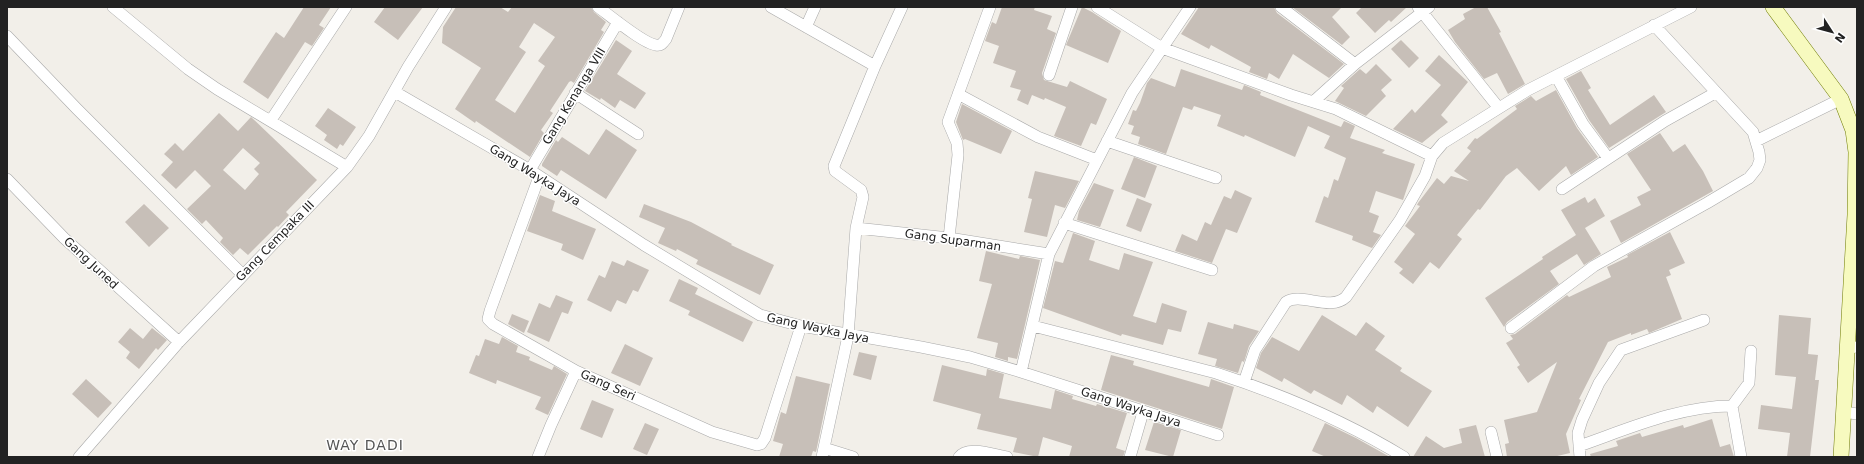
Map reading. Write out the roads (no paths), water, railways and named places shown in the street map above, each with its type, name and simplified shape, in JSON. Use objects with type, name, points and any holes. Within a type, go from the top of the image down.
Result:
[{"type":"main road","points":[[1773,7],[1841,99],[1853,130],[1856,152],[1856,214],[1850,413],[1841,457]]},
{"type":"street","points":[[113,7],[188,69],[217,89],[347,166]]},
{"type":"street","points":[[271,120],[346,7]]},
{"type":"street","name":"Gang Cempaka III","points":[[79,457],[179,342],[347,166],[369,136],[396,92],[408,67],[446,7]]},
{"type":"street","points":[[598,7],[647,42],[658,46],[666,39],[679,7]]},
{"type":"street","points":[[771,7],[875,66]]},
{"type":"street","points":[[806,26],[814,7]]},
{"type":"street","points":[[853,457],[823,452],[848,336],[856,228],[863,197],[861,190],[835,171],[834,168],[875,66],[902,7]]},
{"type":"street","points":[[949,238],[958,155],[957,143],[948,122],[990,7]]},
{"type":"street","points":[[1049,75],[1072,7]]},
{"type":"street","points":[[1096,7],[1162,48],[1336,109],[1432,156]]},
{"type":"street","points":[[1021,372],[1049,254],[1132,93],[1190,7]]},
{"type":"street","points":[[1281,7],[1355,64]]},
{"type":"street","points":[[1244,382],[1255,350],[1286,302],[1293,299],[1335,302],[1346,297],[1400,220],[1425,176],[1432,156],[1443,143],[1498,108],[1556,76],[1691,7]]},
{"type":"street","points":[[1314,101],[1355,64],[1423,8],[1498,108]]},
{"type":"street","name":"Gang Kenanga VIII","points":[[534,174],[575,93],[618,22]]},
{"type":"street","points":[[1511,328],[1594,266],[1749,178],[1757,168],[1760,160],[1756,141],[1752,132],[1654,25]]},
{"type":"street","points":[[7,36],[76,109],[243,275]]},
{"type":"street","points":[[1556,76],[1583,124],[1608,158]]},
{"type":"street","name":"Gang Wayka Jaya","points":[[396,92],[534,174],[644,245],[743,306],[768,318],[848,336],[928,348],[970,357],[1218,435]]},
{"type":"street","points":[[575,93],[638,134]]},
{"type":"street","points":[[1562,188],[1608,158],[1715,93]]},
{"type":"street","points":[[958,94],[1038,137],[1097,160]]},
{"type":"street","points":[[1756,141],[1841,99]]},
{"type":"street","points":[[1107,141],[1216,178]]},
{"type":"street","name":"Gang Seri","points":[[534,174],[488,319],[490,323],[576,371],[712,432],[757,445],[761,444],[765,438],[801,326]]},
{"type":"street","name":"Gang Juned","points":[[7,179],[64,238],[179,342]]},
{"type":"street","points":[[1064,223],[1212,270]]},
{"type":"street","name":"Gang Suparman","points":[[856,228],[949,238],[1049,254]]},
{"type":"street","points":[[1580,457],[1578,433],[1588,405],[1598,383],[1621,350],[1704,320]]},
{"type":"street","points":[[1033,326],[1216,373],[1244,382],[1318,412],[1404,457]]},
{"type":"street","points":[[1741,457],[1732,406],[1748,383],[1751,351]]},
{"type":"street","points":[[538,457],[551,424],[576,371]]},
{"type":"street","points":[[1579,446],[1673,414],[1704,407],[1732,406]]},
{"type":"street","points":[[1130,457],[1143,412]]},
{"type":"street","points":[[1491,432],[1497,457]]},
{"type":"street","points":[[959,457],[964,452],[973,452],[1007,457]]},
{"type":"district","name":"WAY DADI","points":[[365,445]]}]
